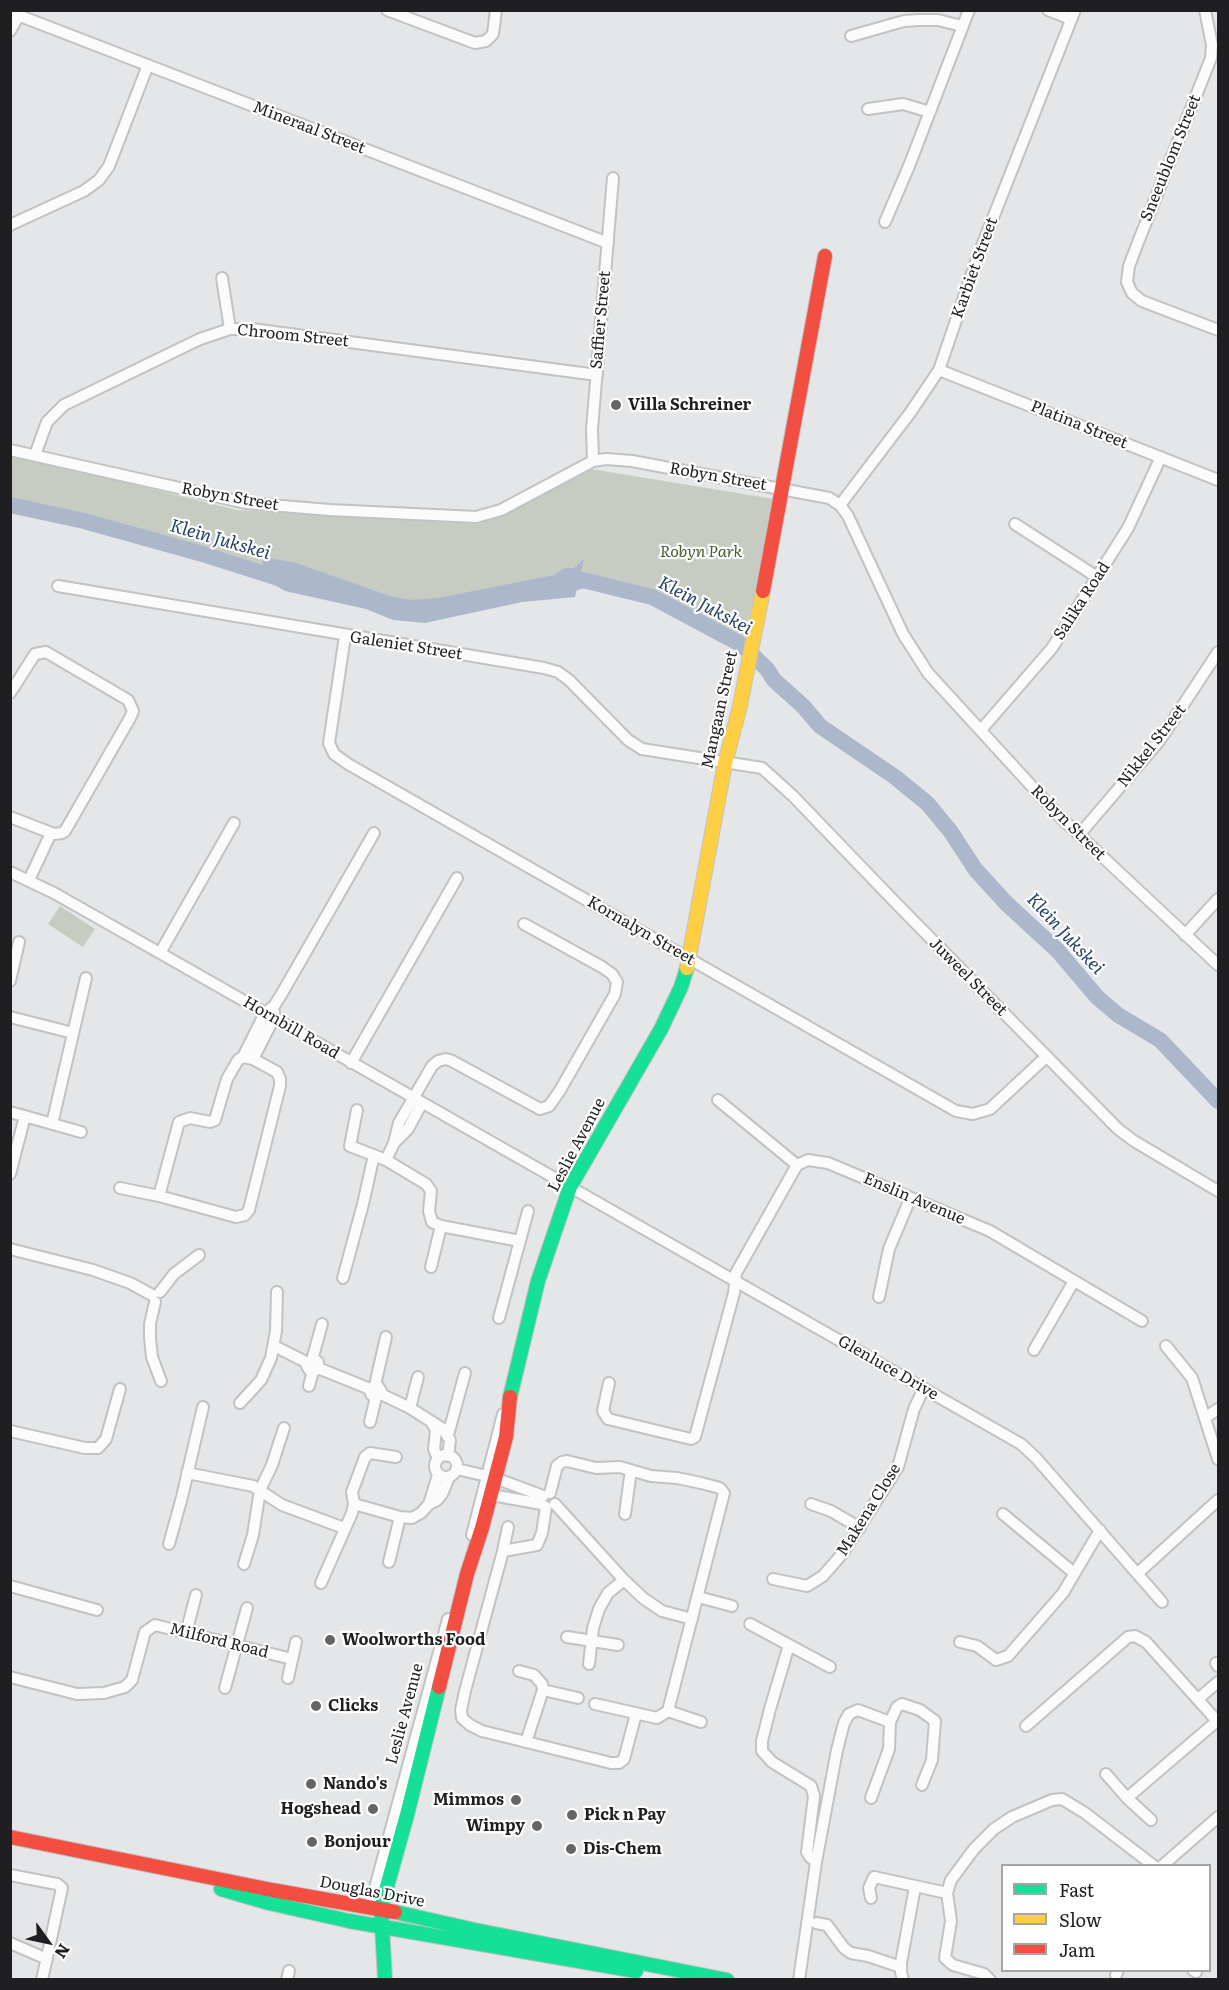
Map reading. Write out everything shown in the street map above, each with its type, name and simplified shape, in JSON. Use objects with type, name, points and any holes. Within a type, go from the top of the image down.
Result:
[{"type":"street","points":[[387,10],[475,43],[493,34],[496,10]]},
{"type":"street","points":[[885,222],[969,10]]},
{"type":"street","points":[[1048,10],[1073,15]]},
{"type":"street","name":"Sneeublom Street","points":[[1205,10],[1212,45],[1211,58],[1137,245],[1127,276],[1129,288],[1142,301],[1218,330]]},
{"type":"street","points":[[10,31],[15,13]]},
{"type":"street","name":"Mineraal Street","points":[[15,13],[608,243]]},
{"type":"street","name":"Karbiet Street","points":[[840,505],[910,413],[939,370],[971,274],[1073,15]]},
{"type":"street","points":[[851,36],[904,21],[938,20],[962,26]]},
{"type":"street","points":[[10,225],[84,190],[99,180],[109,166],[148,65]]},
{"type":"street","points":[[868,109],[903,104],[930,112]]},
{"type":"street","name":"Saffier Street","points":[[593,461],[591,440],[613,178]]},
{"type":"street","name":"Mangaan Street","points":[[689,960],[725,763],[739,711],[783,488],[825,256]]},
{"type":"street","points":[[222,278],[230,329]]},
{"type":"street","name":"Chroom Street","points":[[35,455],[47,422],[64,405],[200,339],[230,329],[252,329],[597,375]]},
{"type":"street","name":"Platina Street","points":[[939,370],[1218,480]]},
{"type":"street","name":"Robyn Street","points":[[10,450],[246,503],[466,518],[483,516],[501,510],[593,461],[606,459],[632,461],[823,496],[840,505],[848,516],[903,634],[928,673],[1078,835],[1218,965]]},
{"type":"street","name":"Salika Road","points":[[981,730],[1048,653],[1136,515],[1161,458]]},
{"type":"street","points":[[1015,524],[1097,578]]},
{"type":"street","name":"Galeniet Street","points":[[58,586],[558,672],[575,685],[636,746],[642,749],[725,763]]},
{"type":"street","name":"Kornalyn Street","points":[[345,636],[329,739],[334,754],[348,764],[927,1096],[962,1113],[977,1114],[992,1108],[1046,1057]]},
{"type":"street","points":[[10,693],[30,659],[34,654],[42,651],[50,653],[128,700],[132,705],[130,718],[69,826],[62,833],[51,833],[10,817]]},
{"type":"street","name":"Nikkel Street","points":[[1078,835],[1155,747],[1218,652]]},
{"type":"street","name":"Juweel Street","points":[[725,763],[762,768],[777,780],[1046,1057],[1125,1135],[1218,1191]]},
{"type":"street","points":[[160,953],[234,823]]},
{"type":"street","points":[[29,880],[51,833]]},
{"type":"street","points":[[248,1058],[271,1012],[374,833]]},
{"type":"street","points":[[10,885],[12,873]]},
{"type":"street","name":"Hornbill Road","points":[[12,873],[29,880],[271,1012],[351,1063],[570,1187]]},
{"type":"street","points":[[351,1063],[457,878]]},
{"type":"street","points":[[1185,935],[1218,899]]},
{"type":"street","points":[[386,1160],[399,1124],[417,1100],[432,1066],[438,1061],[446,1059],[535,1108],[544,1108],[551,1104],[615,994],[617,982],[602,967],[524,924]]},
{"type":"street","points":[[10,981],[20,942]]},
{"type":"street","name":"Leslie Avenue","points":[[376,1980],[374,1947],[376,1907],[407,1815],[491,1477],[506,1437],[512,1390],[538,1281],[570,1187],[661,1029],[681,987],[689,960]]},
{"type":"street","points":[[52,1124],[86,978]]},
{"type":"street","points":[[10,1017],[73,1034]]},
{"type":"street","points":[[120,1188],[236,1217],[247,1213],[280,1086],[277,1072],[248,1058],[238,1059],[229,1073],[215,1120],[210,1122],[190,1118],[179,1122],[159,1196]]},
{"type":"street","points":[[609,1383],[603,1411],[608,1419],[694,1439],[728,1318],[737,1270],[797,1165],[718,1100]]},
{"type":"street","points":[[357,1110],[350,1146],[386,1160],[429,1187],[431,1191],[429,1217],[432,1222],[441,1226],[520,1241]]},
{"type":"street","points":[[10,1112],[81,1132]]},
{"type":"street","points":[[10,1174],[25,1116]]},
{"type":"street","points":[[343,1278],[374,1155]]},
{"type":"street","name":"Enslin Avenue","points":[[797,1165],[804,1160],[820,1160],[990,1231],[1142,1321]]},
{"type":"street","name":"Glenluce Drive","points":[[570,1187],[1025,1447],[1162,1602]]},
{"type":"street","points":[[879,1297],[889,1249],[910,1199]]},
{"type":"street","points":[[500,1318],[528,1212]]},
{"type":"street","points":[[431,1267],[441,1226]]},
{"type":"street","points":[[10,1249],[104,1274],[130,1283],[156,1296]]},
{"type":"street","points":[[161,1381],[152,1357],[150,1338],[150,1324],[156,1296],[174,1274],[200,1255]]},
{"type":"street","points":[[1034,1350],[1074,1281]]},
{"type":"street","points":[[240,1403],[261,1380],[274,1346],[277,1292]]},
{"type":"street","points":[[309,1386],[322,1324]]},
{"type":"street","points":[[370,1422],[386,1337]]},
{"type":"street","points":[[274,1346],[410,1408],[448,1435]]},
{"type":"street","points":[[1166,1346],[1192,1378],[1218,1459]]},
{"type":"street","points":[[465,1373],[448,1435],[450,1440],[435,1470],[448,1474],[491,1477],[547,1501],[624,1580],[658,1609],[692,1619]]},
{"type":"street","points":[[410,1408],[418,1377]]},
{"type":"street","name":"Makena Close","points":[[774,1580],[803,1586],[814,1583],[832,1567],[860,1528],[898,1467],[914,1410],[924,1388]]},
{"type":"street","points":[[10,1431],[85,1448],[98,1448],[106,1439],[120,1389]]},
{"type":"street","points":[[169,1544],[203,1407]]},
{"type":"street","points":[[1206,1416],[1218,1408]]},
{"type":"street","points":[[354,1504],[400,1518],[412,1518],[421,1513],[457,1463],[453,1458],[443,1457],[434,1449],[436,1430],[432,1423]]},
{"type":"street","points":[[243,1564],[253,1535],[260,1490],[272,1465],[284,1428]]},
{"type":"street","points":[[321,1584],[354,1504],[352,1492],[367,1454],[396,1457]]},
{"type":"street","points":[[503,1551],[537,1545],[541,1537],[553,1476],[557,1466],[562,1462],[567,1461],[596,1468],[617,1467],[651,1476],[701,1483],[724,1491],[668,1711],[657,1718],[595,1704]]},
{"type":"street","points":[[625,1514],[631,1470]]},
{"type":"street","points":[[187,1473],[247,1484],[282,1505],[344,1528]]},
{"type":"street","points":[[487,1494],[547,1501]]},
{"type":"street","points":[[1138,1573],[1218,1500]]},
{"type":"street","points":[[811,1504],[831,1511],[860,1528]]},
{"type":"street","points":[[1003,1514],[1074,1573]]},
{"type":"street","points":[[389,1562],[400,1518]]},
{"type":"street","points":[[508,1527],[465,1691],[461,1714],[464,1720],[477,1729],[611,1763],[621,1763],[636,1714]]},
{"type":"street","points":[[960,1642],[977,1646],[996,1660],[1008,1656],[1063,1593],[1100,1530]]},
{"type":"street","points":[[589,1664],[596,1616],[608,1593],[624,1580]]},
{"type":"street","points":[[10,1586],[97,1610]]},
{"type":"street","points":[[186,1633],[196,1594]]},
{"type":"street","points":[[698,1597],[732,1606]]},
{"type":"street","points":[[225,1688],[247,1608]]},
{"type":"street","points":[[750,1624],[830,1667]]},
{"type":"street","name":"Milford Road","points":[[10,1677],[77,1694],[104,1693],[129,1684],[145,1632],[156,1625],[292,1659]]},
{"type":"street","points":[[567,1636],[618,1645]]},
{"type":"street","points":[[1026,1726],[1120,1644],[1132,1636],[1141,1637],[1218,1722],[1127,1798]]},
{"type":"street","points":[[288,1678],[296,1642]]},
{"type":"street","points":[[789,1645],[770,1709],[762,1750],[772,1762],[807,1782],[812,1789],[813,1804],[806,1847],[808,1855],[816,1862]]},
{"type":"street","points":[[519,1671],[534,1675],[542,1684],[543,1690],[526,1742]]},
{"type":"street","points":[[1198,1699],[1218,1682]]},
{"type":"street","points":[[543,1690],[578,1698]]},
{"type":"street","points":[[871,1798],[889,1749],[890,1722],[897,1707],[902,1704],[920,1710],[935,1721],[932,1760],[922,1785]]},
{"type":"street","points":[[799,1980],[816,1862],[840,1735],[850,1712],[858,1710],[890,1722]]},
{"type":"street","points":[[668,1711],[701,1722]]},
{"type":"street","points":[[1106,1774],[1151,1820]]},
{"type":"street","points":[[990,1980],[984,1974],[953,1965],[945,1958],[951,1921],[947,1893],[951,1880],[962,1863],[994,1829],[1012,1817],[1052,1800],[1062,1799],[1085,1813],[1151,1864]]},
{"type":"street","points":[[1164,1864],[1218,1817]]},
{"type":"street","name":"Douglas Drive","points":[[10,1839],[272,1890],[376,1907],[475,1930],[727,1980]]},
{"type":"street","name":"Douglas Drive","points":[[10,1839],[129,1865],[269,1903],[375,1925],[586,1964],[696,1980]]},
{"type":"street","points":[[10,1875],[57,1884],[62,1888],[42,1980]]},
{"type":"street","points":[[871,1898],[869,1888],[874,1877],[947,1893]]},
{"type":"street","points":[[903,1980],[901,1966],[915,1887]]},
{"type":"street","points":[[816,1923],[827,1925],[844,1948],[851,1953],[901,1966]]},
{"type":"street","name":"Leslie Avenue","points":[[375,1925],[383,1947],[385,1980]]},
{"type":"street","points":[[383,1947],[391,1935],[401,1929]]},
{"type":"street","points":[[10,1943],[47,1959]]},
{"type":"green space","name":"Robyn Park","points":[[10,454],[237,510],[479,524],[591,469],[780,500],[742,645],[652,597],[583,580],[555,590],[419,612],[276,576],[84,521],[11,505]]},
{"type":"green space","points":[[60,906],[95,929],[83,947],[48,924]]},
{"type":"water","points":[[269,558],[296,563],[393,597],[412,600],[438,598],[554,575],[565,568],[574,568],[584,559],[575,597],[522,602],[425,623],[393,620],[366,609],[285,591],[268,581],[262,561]]},
{"type":"waterway","name":"Klein Jukskei","points":[[10,505],[84,521],[199,553],[284,580]]},
{"type":"waterway","name":"Klein Jukskei","points":[[559,588],[583,580],[652,597],[742,645],[820,726],[895,777],[928,804],[951,832],[975,869],[1006,903],[1058,951],[1097,997],[1118,1015],[1160,1040],[1218,1101]]},
{"type":"traffic: fast","points":[[510,1397],[538,1281],[570,1187],[661,1029],[681,987],[687,968]]},
{"type":"traffic: fast","points":[[385,1980],[381,1908],[439,1687]]},
{"type":"traffic: fast","points":[[221,1889],[269,1903],[349,1921],[636,1971]]},
{"type":"traffic: fast","points":[[395,1912],[727,1980]]},
{"type":"traffic: slow","points":[[687,968],[725,763],[739,710],[763,591]]},
{"type":"traffic: jam","points":[[763,591],[825,256]]},
{"type":"traffic: jam","points":[[439,1687],[467,1574],[482,1528],[506,1437],[510,1397]]},
{"type":"traffic: jam","points":[[10,1837],[272,1890],[395,1912]]},
{"type":"place","name":"Villa Schreiner","points":[[616,405]]},
{"type":"place","name":"Woolworths Food","points":[[330,1640]]},
{"type":"place","name":"Clicks","points":[[316,1706]]},
{"type":"place","name":"Nando's","points":[[311,1784]]},
{"type":"place","name":"Mimmos","points":[[516,1800]]},
{"type":"place","name":"Hogshead","points":[[373,1809]]},
{"type":"place","name":"Pick n Pay","points":[[572,1815]]},
{"type":"place","name":"Wimpy","points":[[537,1826]]},
{"type":"place","name":"Bonjour","points":[[312,1842]]},
{"type":"place","name":"Dis-Chem","points":[[571,1849]]}]
